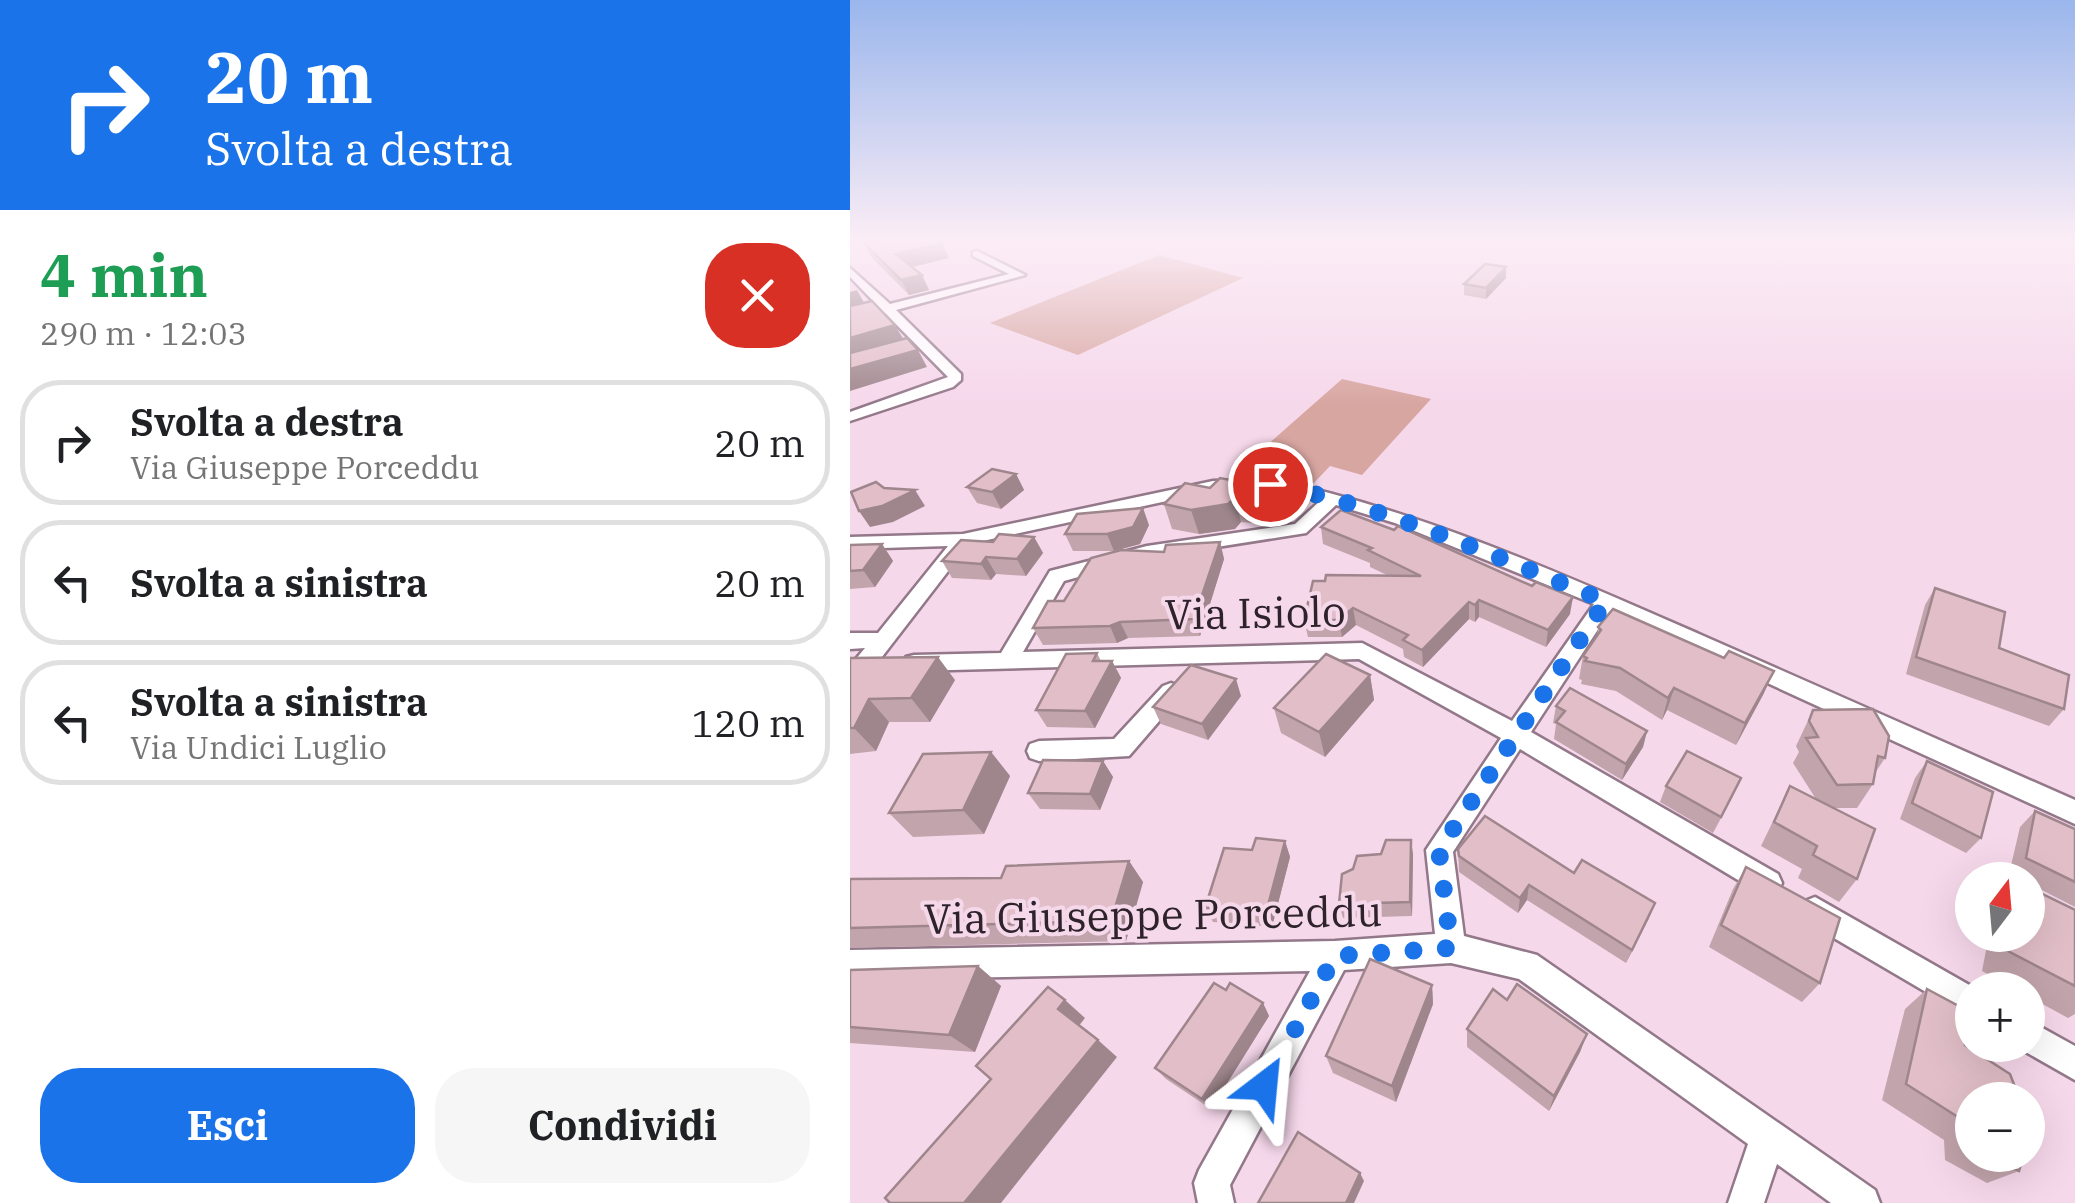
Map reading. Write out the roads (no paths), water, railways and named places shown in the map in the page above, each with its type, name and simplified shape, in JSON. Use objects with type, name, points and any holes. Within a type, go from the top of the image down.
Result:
[{"type":"street","points":[[850,417],[948,384],[956,377],[875,293]]},
{"type":"street","points":[[850,318],[946,293]]},
{"type":"street","points":[[912,349],[928,344]]},
{"type":"street","points":[[850,544],[963,540],[1213,486],[1270,484],[1401,519],[1606,601],[2075,812]]},
{"type":"street","points":[[1008,660],[1057,576],[1148,552],[1300,529],[1333,498]]},
{"type":"street","points":[[858,673],[963,540]]},
{"type":"street","points":[[1451,948],[1439,850],[1606,601]]},
{"type":"street","points":[[850,640],[885,640]]},
{"type":"street","name":"Via Isiolo","points":[[858,673],[1008,660],[1362,651],[1516,735],[1955,994]]},
{"type":"street","points":[[1039,751],[1120,749],[1203,655]]},
{"type":"street","name":"Via Giuseppe Porceddu","points":[[850,966],[1335,956],[1451,948],[1526,966],[1862,1203]]},
{"type":"street","points":[[1216,1203],[1212,1183],[1335,956]]},
{"type":"street","points":[[2045,1046],[2075,1064]]},
{"type":"street","points":[[1746,1203],[1768,1137]]}]
